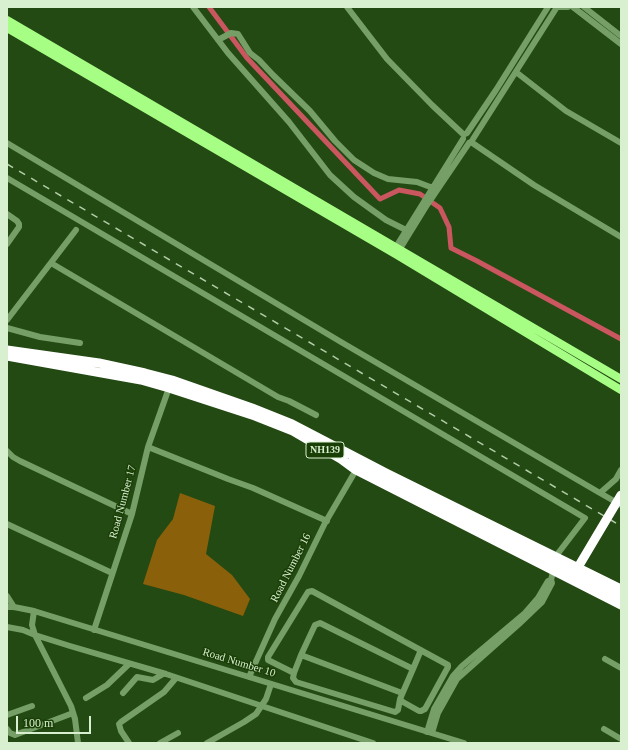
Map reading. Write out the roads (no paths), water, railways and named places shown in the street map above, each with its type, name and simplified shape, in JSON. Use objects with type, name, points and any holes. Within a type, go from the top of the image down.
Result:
[{"type":"highway","name":"NH139","points":[[7,350],[99,363],[145,373],[170,384],[252,408],[292,424],[349,460],[476,532],[621,605]]},
{"type":"highway","name":"NH139","points":[[7,356],[170,384]]},
{"type":"highway","name":"NH139","points":[[349,460],[556,556],[621,589]]},
{"type":"highway","points":[[349,460],[621,597]]},
{"type":"highway","points":[[574,574],[621,495]]},
{"type":"highway","points":[[591,590],[598,577]]},
{"type":"main road","points":[[7,20],[396,251],[621,390]]},
{"type":"main road","points":[[7,28],[621,379]]},
{"type":"street","points":[[193,7],[236,62],[289,122],[330,176],[354,197],[386,220],[406,230]]},
{"type":"street","points":[[347,7],[387,58],[432,105],[465,136],[465,142],[471,141],[534,185],[621,237]]},
{"type":"street","points":[[396,251],[465,136],[548,7]]},
{"type":"street","points":[[433,191],[471,141],[557,7]]},
{"type":"street","points":[[560,7],[568,7]]},
{"type":"street","points":[[573,7],[621,44]]},
{"type":"street","points":[[584,7],[621,36]]},
{"type":"street","points":[[218,40],[229,34],[235,33],[238,35],[250,53],[259,60],[272,75],[310,111],[352,159],[369,170],[388,179],[418,182],[433,191]]},
{"type":"street","points":[[516,72],[566,111],[621,143]]},
{"type":"street","points":[[465,136],[471,134],[471,141]]},
{"type":"street","points":[[7,143],[334,338],[621,506]]},
{"type":"street","points":[[7,178],[585,518],[556,556],[551,580],[552,583],[546,595],[536,608],[525,616],[463,673],[452,686],[435,712],[429,732]]},
{"type":"street","points":[[396,251],[406,230],[425,204]]},
{"type":"street","points":[[7,214],[17,221],[19,227],[7,244]]},
{"type":"street","points":[[7,320],[76,230]]},
{"type":"street","points":[[51,263],[278,397],[316,415]]},
{"type":"street","points":[[7,328],[40,337],[80,343]]},
{"type":"street","name":"Road Number 17","points":[[94,630],[132,514],[148,447],[170,384]]},
{"type":"street","points":[[148,447],[253,488],[327,521]]},
{"type":"street","points":[[7,451],[13,457],[24,463],[132,514]]},
{"type":"street","name":"Road Number 16","points":[[249,677],[276,619],[327,521],[349,460]]},
{"type":"street","points":[[600,493],[616,479],[621,470]]},
{"type":"street","points":[[7,524],[112,573]]},
{"type":"street","points":[[294,673],[270,662],[268,657],[308,592],[312,591],[446,663],[448,666],[425,709]]},
{"type":"street","points":[[7,596],[14,607]]},
{"type":"street","name":"Road Number 10","points":[[7,607],[34,611],[429,732],[460,743]]},
{"type":"street","points":[[34,611],[32,625],[35,635],[65,693],[73,713],[78,743]]},
{"type":"street","points":[[413,669],[320,623],[315,625],[301,655],[293,678],[296,682],[394,712],[398,710],[402,692],[413,669],[422,650]]},
{"type":"street","points":[[7,627],[23,630],[176,678],[373,743]]},
{"type":"street","points":[[301,655],[402,692]]},
{"type":"street","points":[[605,659],[621,668]]},
{"type":"street","points":[[86,698],[107,685],[129,664]]},
{"type":"street","points":[[123,693],[137,676],[153,680],[163,674]]},
{"type":"street","points":[[129,743],[120,727],[121,722],[164,692],[176,678]]},
{"type":"street","points":[[207,743],[251,718],[262,707],[271,684]]},
{"type":"street","points":[[400,699],[419,711],[425,709],[435,712]]},
{"type":"street","points":[[7,715],[32,706]]},
{"type":"street","points":[[7,729],[15,735],[73,713]]},
{"type":"street","points":[[604,729],[621,739]]},
{"type":"street","points":[[160,743],[178,733]]},
{"type":"waterway","points":[[209,7],[247,58],[380,199],[399,190],[420,194],[440,208],[449,227],[451,248],[621,339]]},
{"type":"railway","points":[[7,164],[621,526]]}]
